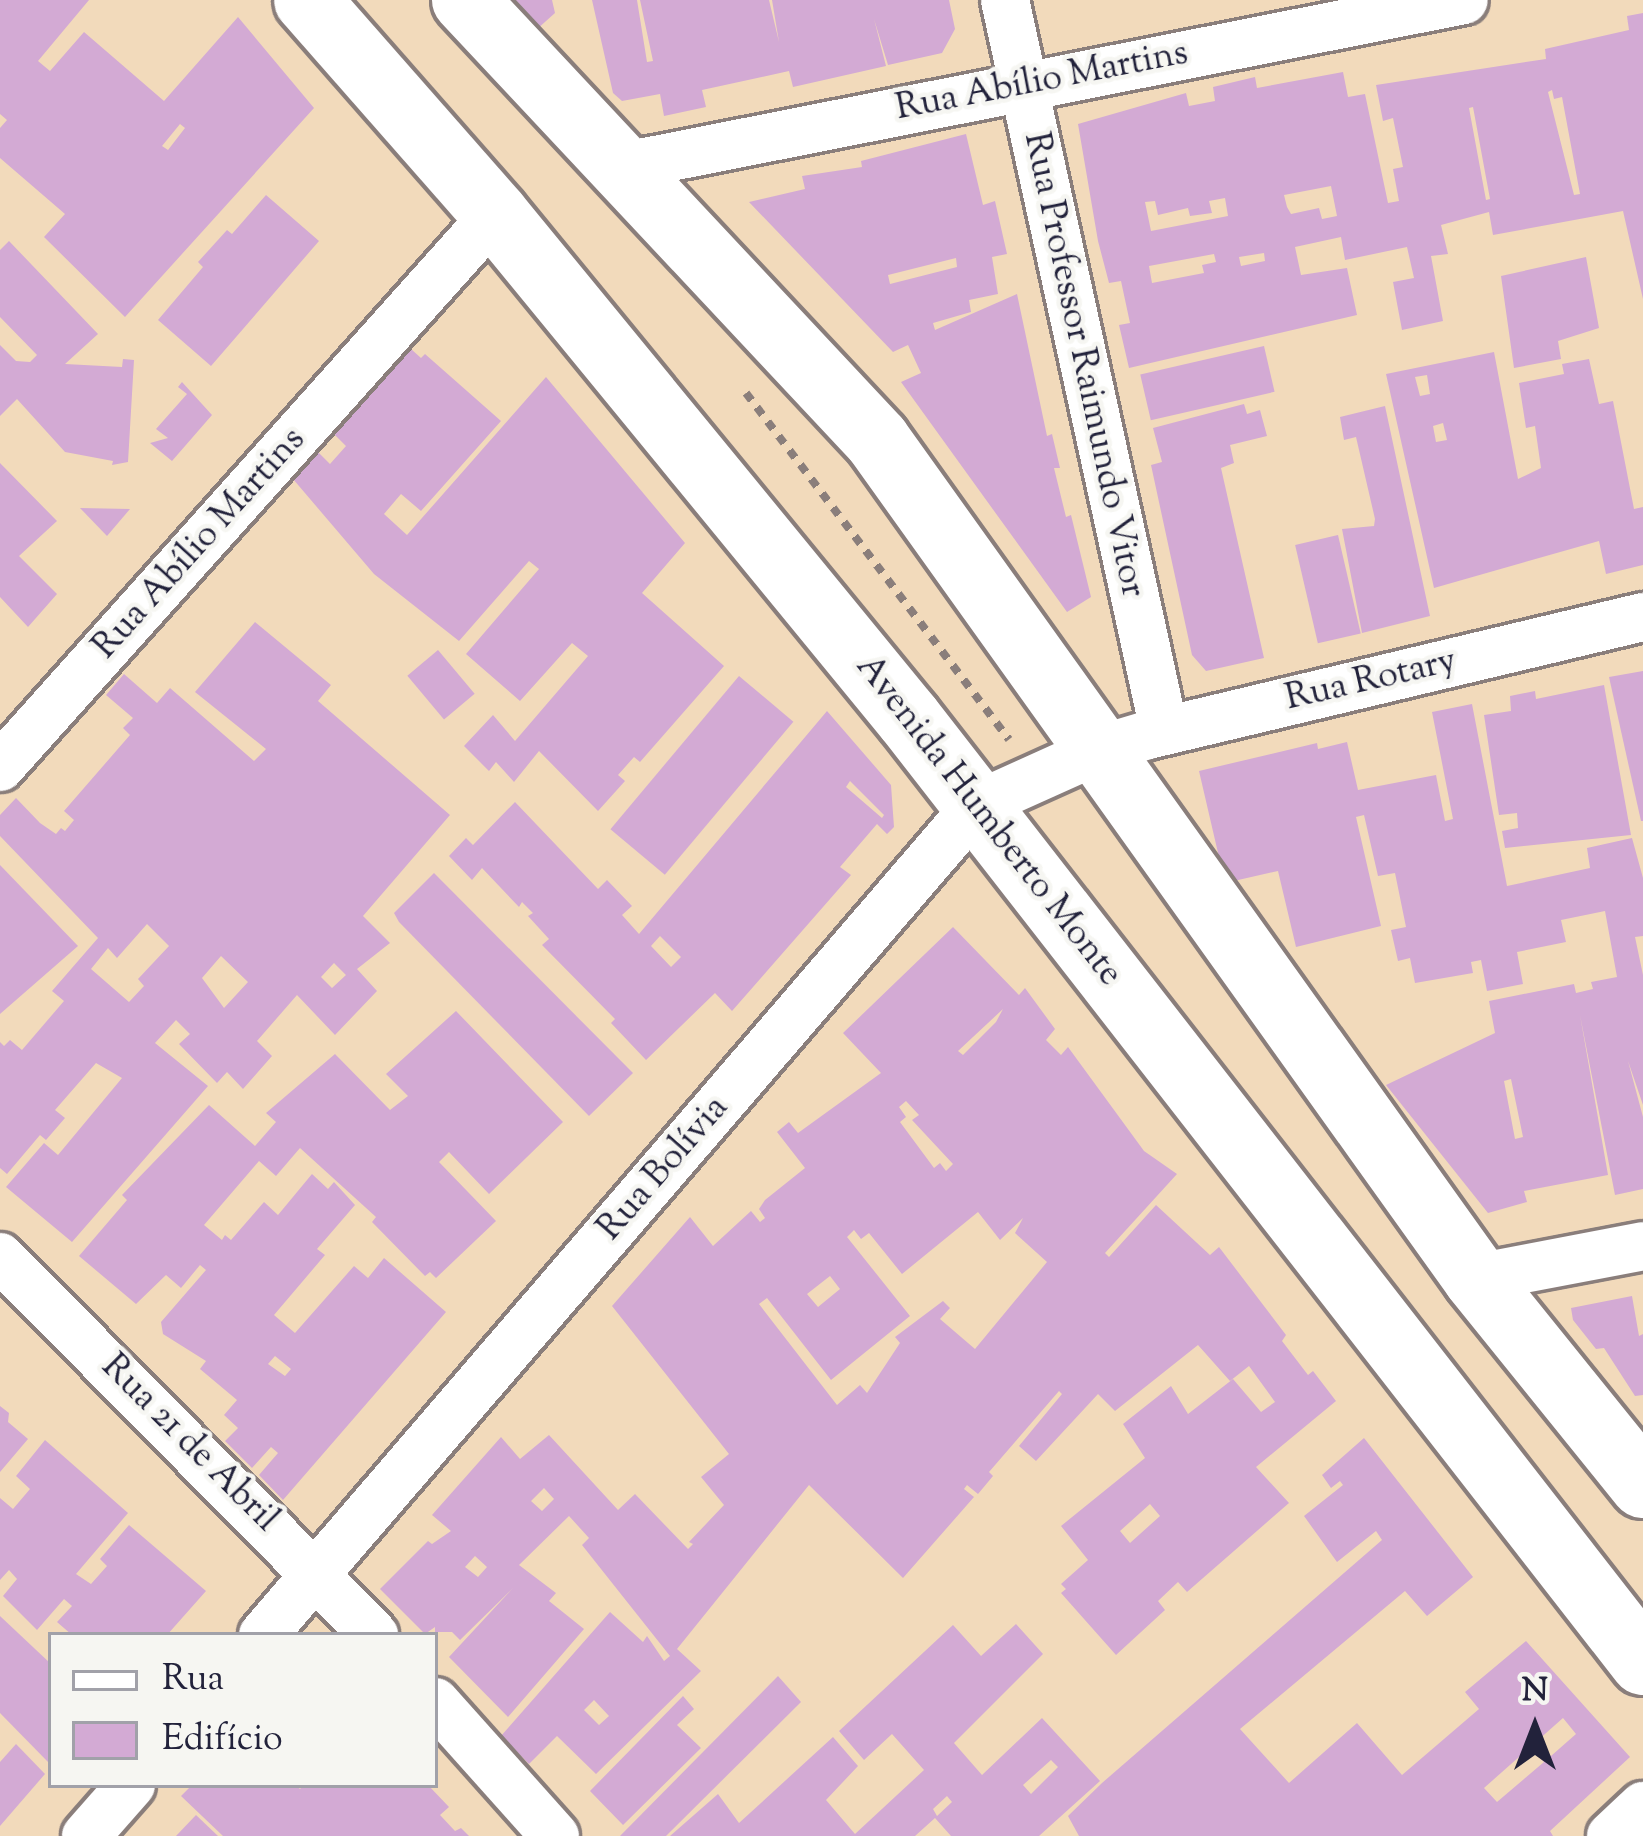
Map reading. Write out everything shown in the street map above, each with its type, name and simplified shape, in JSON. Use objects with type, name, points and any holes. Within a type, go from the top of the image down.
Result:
[{"type":"main road","name":"Avenida Humberto Monte","points":[[307,0],[495,214],[977,805],[1643,1662]]},
{"type":"main road","points":[[465,0],[877,440],[1476,1278],[1643,1485]]},
{"type":"street","name":"Rua Professor Raimundo Vitor","points":[[1005,0],[1164,730]]},
{"type":"street","name":"Rua Abílio Martins","points":[[620,167],[1464,0]]},
{"type":"street","name":"Rua Abílio Martins","points":[[0,767],[495,214]]},
{"type":"street","name":"Rua Rotary","points":[[1101,749],[1643,616]]},
{"type":"street","name":"Rua Bolívia","points":[[266,1632],[977,805],[1101,749]]},
{"type":"street","points":[[1476,1278],[1643,1246]]},
{"type":"street","name":"Rua 21 de Abril","points":[[0,1257],[318,1572],[371,1632]]},
{"type":"street","points":[[438,1705],[555,1836]]},
{"type":"street","points":[[86,1836],[128,1788]]},
{"type":"street","points":[[1610,1836],[1643,1806]]},
{"type":"path","points":[[950,686],[978,664]]},
{"type":"building","points":[[0,0],[89,0],[38,61],[50,71],[84,32],[164,101],[238,17],[314,108],[125,317],[44,237],[65,214],[0,158],[0,128],[7,120],[0,114]],"holes":[[[180,124],[185,128],[168,150],[162,146]]]},
{"type":"building","points":[[510,0],[552,0],[555,13],[536,30]]},
{"type":"building","points":[[592,0],[637,0],[647,62],[653,61],[640,0],[769,0],[779,42],[772,0],[949,0],[955,29],[942,53],[888,65],[874,19],[886,66],[793,87],[789,71],[702,90],[706,107],[664,116],[660,94],[622,101],[613,93]]},
{"type":"building","points":[[1643,13],[1643,299],[1623,211],[1493,235],[1489,212],[1441,225],[1448,254],[1431,256],[1443,321],[1402,330],[1393,282],[1414,278],[1407,247],[1345,260],[1341,237],[1295,247],[1301,275],[1347,268],[1357,315],[1129,368],[1119,325],[1130,323],[1121,281],[1109,283],[1098,241],[1078,124],[1186,93],[1189,106],[1215,101],[1213,87],[1255,77],[1257,88],[1343,72],[1348,97],[1365,94],[1388,203],[1399,201],[1393,169],[1403,167],[1393,118],[1383,121],[1376,85],[1546,59],[1545,49],[1629,30],[1627,16]],"holes":[[[1552,90],[1554,99],[1562,97],[1580,194],[1574,195],[1548,92]],[[1473,107],[1490,199],[1486,200],[1469,108]],[[1331,186],[1337,216],[1322,219],[1319,208],[1291,214],[1284,195]],[[1225,198],[1228,216],[1151,231],[1145,202],[1155,201],[1158,215],[1188,208],[1190,216],[1212,213],[1209,201]],[[1264,253],[1265,261],[1241,266],[1239,257]],[[1214,254],[1216,262],[1202,265],[1204,273],[1152,283],[1149,266]]]},
{"type":"building","points":[[966,134],[983,205],[995,201],[1007,254],[992,257],[998,294],[969,300],[971,312],[933,323],[935,330],[1017,294],[1047,436],[1052,434],[1060,468],[1054,468],[1091,597],[1067,612],[901,382],[921,373],[908,345],[893,352],[749,202],[805,189],[802,176],[862,167],[861,161]],"holes":[[[956,258],[957,267],[890,284],[888,275]]]},
{"type":"building","points":[[266,195],[319,241],[211,366],[158,320],[203,267],[198,262],[227,230],[232,234]]},
{"type":"building","points":[[9,241],[98,334],[65,364],[122,367],[123,359],[134,360],[128,462],[112,465],[113,461],[65,452],[17,399],[0,416],[0,345],[16,361],[30,362],[37,355],[0,317],[0,250]]},
{"type":"building","points":[[1586,257],[1599,328],[1558,341],[1561,359],[1514,368],[1501,276]]},
{"type":"building","points":[[1264,346],[1275,392],[1151,420],[1140,375]]},
{"type":"building","points":[[411,349],[421,358],[425,354],[501,421],[421,511],[401,494],[384,514],[407,535],[546,377],[685,543],[642,593],[724,666],[640,762],[634,757],[618,775],[625,781],[598,811],[539,751],[514,782],[496,762],[489,771],[464,746],[493,715],[515,741],[588,656],[572,643],[520,701],[466,654],[539,569],[529,561],[459,641],[374,574],[293,479],[317,451],[330,464],[346,446],[333,433]]},
{"type":"building","points":[[1494,352],[1518,479],[1541,468],[1535,426],[1526,428],[1519,383],[1564,374],[1562,364],[1589,359],[1599,404],[1613,401],[1634,509],[1643,507],[1643,565],[1606,574],[1599,541],[1434,588],[1386,374]],"holes":[[[1427,375],[1430,394],[1420,396],[1415,377]],[[1443,423],[1447,440],[1436,442],[1433,426]]]},
{"type":"building","points":[[182,382],[212,415],[172,461],[150,443],[168,438],[156,429],[187,394],[178,387]]},
{"type":"building","points":[[1244,404],[1247,414],[1260,410],[1267,436],[1230,445],[1234,463],[1221,468],[1264,658],[1206,671],[1192,655],[1151,465],[1162,462],[1153,428]]},
{"type":"building","points":[[1385,406],[1430,616],[1362,633],[1342,529],[1374,526],[1375,519],[1356,437],[1344,440],[1340,417]]},
{"type":"building","points":[[0,463],[57,521],[19,556],[57,594],[28,627],[0,597]]},
{"type":"building","points":[[80,508],[130,509],[107,536]]},
{"type":"building","points":[[1338,535],[1361,633],[1318,643],[1295,545]]},
{"type":"building","points":[[255,622],[331,685],[318,701],[450,815],[363,916],[390,943],[357,969],[377,991],[335,1035],[297,995],[257,1041],[272,1056],[243,1089],[227,1072],[217,1083],[179,1044],[190,1034],[176,1020],[155,1043],[208,1086],[72,1242],[6,1187],[44,1143],[58,1155],[122,1078],[96,1063],[55,1110],[65,1118],[46,1140],[40,1135],[7,1174],[0,1168],[0,1042],[4,1046],[10,1040],[22,1050],[64,1001],[52,991],[98,938],[0,836],[0,815],[16,798],[56,834],[61,828],[65,831],[74,820],[64,811],[130,735],[123,728],[133,718],[106,695],[124,674],[157,703],[170,688],[254,761],[266,749],[195,692]],"holes":[[[147,924],[169,946],[138,979],[144,986],[129,1002],[91,969],[108,948],[117,958]],[[221,956],[248,982],[224,1008],[202,978]],[[334,963],[346,975],[332,988],[321,977]]]},
{"type":"building","points":[[438,650],[475,694],[444,719],[407,676]]},
{"type":"building","points":[[1643,671],[1643,821],[1641,821],[1609,677]]},
{"type":"building","points":[[739,676],[793,722],[665,875],[610,829]]},
{"type":"building","points":[[1604,685],[1631,835],[1505,848],[1502,831],[1518,828],[1517,813],[1499,815],[1484,715],[1511,711],[1510,696],[1535,691],[1536,699]]},
{"type":"building","points":[[1472,704],[1507,886],[1590,868],[1587,848],[1632,838],[1643,878],[1643,936],[1635,937],[1643,975],[1643,1105],[1628,1061],[1643,1117],[1643,1189],[1615,1195],[1580,1015],[1608,1175],[1524,1191],[1527,1202],[1488,1213],[1386,1085],[1495,1033],[1489,1001],[1574,984],[1576,993],[1593,989],[1591,982],[1617,977],[1605,911],[1561,920],[1566,942],[1517,952],[1523,984],[1487,991],[1481,960],[1471,962],[1473,973],[1415,983],[1410,958],[1398,961],[1391,930],[1406,927],[1395,873],[1378,876],[1364,815],[1356,817],[1381,926],[1296,947],[1278,871],[1225,883],[1199,771],[1317,743],[1318,749],[1347,742],[1358,790],[1436,775],[1445,821],[1453,819],[1432,712]],"holes":[[[1511,1079],[1523,1137],[1515,1139],[1504,1081]]]},
{"type":"building","points":[[827,711],[891,785],[894,827],[887,834],[877,824],[840,867],[851,875],[732,1011],[715,993],[646,1060],[611,1023],[615,1019],[542,945],[549,939],[528,916],[533,913],[522,902],[519,907],[482,868],[472,880],[449,856],[466,838],[473,845],[515,802],[598,889],[607,880],[632,906],[622,915],[639,934]],"holes":[[[850,781],[884,815],[882,818],[846,787]],[[660,936],[681,957],[671,967],[651,946]]]},
{"type":"building","points":[[0,865],[78,946],[0,1014]]},
{"type":"building","points":[[434,873],[633,1073],[589,1116],[399,922],[394,913]]},
{"type":"building","points":[[953,927],[1019,995],[1025,988],[1055,1029],[1046,1040],[1061,1055],[1068,1047],[1144,1151],[1177,1174],[1105,1253],[1109,1257],[1156,1205],[1210,1255],[1219,1247],[1286,1335],[1282,1341],[1336,1401],[1256,1467],[1289,1503],[1187,1592],[1178,1582],[1158,1601],[1165,1610],[1116,1655],[1061,1593],[1066,1589],[1061,1584],[1088,1560],[1061,1526],[1145,1458],[1123,1424],[1171,1386],[1188,1414],[1233,1379],[1261,1412],[1275,1402],[1249,1366],[1230,1381],[1198,1345],[1115,1411],[1098,1394],[1036,1461],[1019,1446],[1062,1394],[1059,1391],[989,1472],[993,1476],[978,1494],[967,1485],[964,1489],[974,1497],[903,1578],[809,1485],[677,1649],[701,1671],[596,1774],[557,1736],[529,1764],[501,1736],[610,1612],[643,1642],[647,1636],[664,1661],[670,1656],[582,1545],[589,1538],[569,1516],[519,1565],[556,1593],[549,1601],[584,1629],[508,1717],[449,1657],[513,1588],[460,1640],[452,1632],[435,1632],[435,1627],[423,1632],[380,1589],[428,1541],[432,1544],[451,1531],[432,1515],[501,1437],[520,1459],[549,1435],[618,1510],[635,1494],[688,1549],[693,1544],[689,1542],[724,1505],[701,1477],[729,1454],[612,1306],[690,1217],[713,1246],[751,1211],[760,1222],[765,1218],[759,1209],[765,1200],[805,1168],[777,1132],[789,1122],[798,1133],[881,1073],[843,1033]],"holes":[[[1003,1009],[963,1055],[958,1051]],[[906,1101],[919,1115],[912,1120],[953,1164],[946,1171],[940,1163],[934,1168],[900,1122],[906,1117],[899,1107]],[[978,1212],[1000,1240],[1023,1218],[1015,1233],[1047,1262],[975,1349],[940,1319],[950,1308],[943,1301],[895,1337],[900,1343],[867,1393],[860,1385],[837,1405],[759,1304],[767,1298],[831,1380],[910,1316],[847,1237],[854,1230],[861,1239],[869,1233],[902,1274]],[[830,1276],[840,1289],[818,1307],[807,1294]],[[544,1488],[554,1499],[542,1511],[531,1501]],[[1150,1504],[1160,1516],[1130,1543],[1120,1531]],[[475,1556],[487,1567],[478,1577],[465,1567]],[[594,1700],[609,1716],[599,1725],[584,1710]]]},
{"type":"building","points":[[456,1011],[563,1122],[489,1194],[449,1152],[439,1162],[496,1221],[436,1278],[430,1272],[425,1276],[372,1222],[376,1217],[300,1148],[276,1176],[259,1161],[204,1225],[222,1240],[225,1235],[231,1240],[264,1202],[278,1215],[312,1174],[328,1189],[334,1182],[355,1205],[317,1249],[325,1255],[274,1315],[295,1333],[354,1266],[368,1278],[384,1258],[446,1312],[283,1500],[259,1475],[278,1453],[271,1447],[252,1468],[225,1441],[238,1428],[224,1415],[237,1400],[200,1369],[206,1361],[163,1334],[161,1322],[206,1270],[200,1265],[181,1288],[166,1275],[136,1304],[79,1256],[127,1200],[122,1195],[209,1105],[255,1146],[276,1122],[266,1113],[335,1054],[390,1110],[408,1096],[386,1074]],"holes":[[[275,1356],[291,1369],[285,1376],[268,1364]]]},
{"type":"building","points":[[1632,1296],[1639,1336],[1643,1334],[1643,1395],[1635,1396],[1604,1348],[1596,1349],[1573,1320],[1571,1308]]},
{"type":"building","points":[[0,1406],[9,1413],[8,1422],[28,1439],[0,1472]]},
{"type":"building","points":[[1364,1438],[1473,1577],[1427,1616],[1405,1591],[1240,1729],[1289,1783],[1357,1723],[1402,1775],[1479,1709],[1465,1692],[1526,1641],[1630,1757],[1550,1831],[1553,1836],[1079,1836],[1068,1816],[1382,1540],[1376,1531],[1337,1562],[1304,1516],[1343,1485],[1340,1481],[1331,1488],[1322,1475]],"holes":[[[1563,1718],[1576,1734],[1551,1756],[1546,1752],[1540,1758],[1544,1762],[1497,1802],[1484,1788]]]},
{"type":"building","points":[[45,1440],[128,1513],[76,1574],[91,1584],[107,1566],[100,1559],[129,1525],[206,1591],[170,1632],[69,1632],[57,1622],[72,1606],[64,1599],[37,1630],[3,1596],[17,1579],[9,1570],[0,1580],[0,1498],[13,1509],[30,1489],[16,1476]]},
{"type":"building","points":[[0,1616],[48,1661],[48,1762],[0,1713]]},
{"type":"building","points":[[1016,1624],[1043,1654],[954,1743],[982,1775],[1042,1718],[1100,1781],[1039,1836],[951,1836],[935,1818],[915,1836],[670,1836],[718,1794],[739,1823],[833,1737],[858,1766],[826,1800],[855,1834],[924,1770],[892,1734],[864,1760],[839,1731],[953,1625],[981,1656]],"holes":[[[1051,1760],[1058,1767],[1031,1794],[1023,1785]],[[947,1796],[952,1802],[937,1816],[933,1809]]]},
{"type":"building","points":[[778,1676],[801,1702],[666,1836],[620,1836]]},
{"type":"building","points":[[683,1696],[694,1709],[677,1725],[701,1748],[623,1825],[590,1791]]},
{"type":"building","points":[[16,1744],[45,1774],[0,1826],[0,1762]]},
{"type":"building","points":[[189,1788],[431,1788],[449,1807],[440,1815],[455,1831],[461,1828],[469,1836],[223,1836],[181,1796]]},
{"type":"building","points":[[196,1815],[218,1836],[176,1836]]}]
